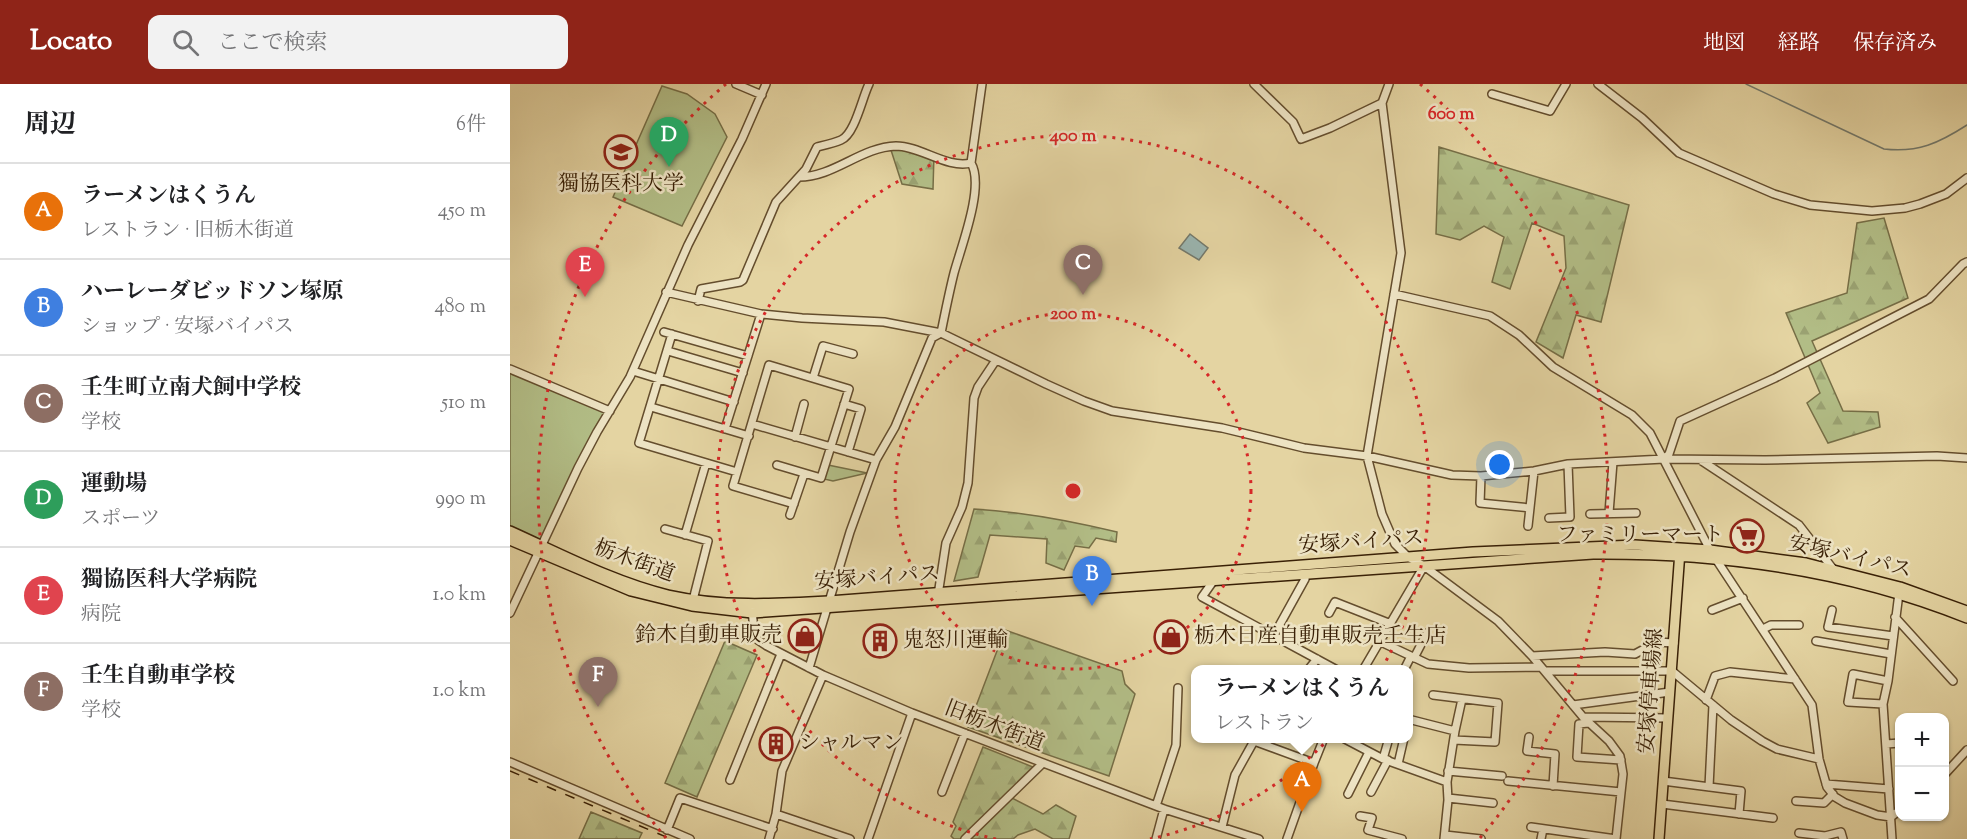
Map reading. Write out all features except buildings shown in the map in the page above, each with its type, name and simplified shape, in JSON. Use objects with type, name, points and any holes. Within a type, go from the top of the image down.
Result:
[{"type":"main road","name":"栃木街道","points":[[510,531],[540,549],[631,591],[669,602],[712,609],[752,609]]},
{"type":"main road","name":"栃木街道","points":[[511,541],[540,549],[640,587],[693,600],[752,609]]},
{"type":"main road","name":"安塚バイパス","points":[[752,609],[829,605],[1408,557],[1592,546],[1680,551],[1717,559],[1837,577],[1899,593],[1967,618]]},
{"type":"main road","name":"安塚バイパス","points":[[938,596],[1593,554],[1710,550],[1833,569],[1900,587],[1967,611]]},
{"type":"main road","name":"安塚停車場線","points":[[1659,839],[1680,551]]},
{"type":"street","points":[[736,84],[762,95]]},
{"type":"street","points":[[510,613],[587,450],[633,371],[666,292],[766,84]]},
{"type":"street","points":[[698,301],[701,289],[740,282],[746,276],[776,202],[806,169],[817,147],[842,140],[847,136],[854,125],[869,84]]},
{"type":"street","points":[[808,668],[876,460],[895,427],[932,338],[941,333],[953,274],[973,209],[974,169],[971,163],[981,84]]},
{"type":"street","points":[[1254,84],[1293,122],[1301,139],[1382,103]]},
{"type":"street","points":[[1389,84],[1382,103],[1401,249],[1367,456],[1382,514],[1395,544],[1408,557],[1424,566],[1498,621],[1532,656],[1586,720],[1610,741],[1621,760],[1623,774],[1616,839],[1531,827]]},
{"type":"street","points":[[1492,94],[1550,111],[1566,84]]},
{"type":"street","points":[[1598,84],[1642,118],[1679,153],[1774,194],[1810,205],[1872,211],[1905,208],[1946,194],[1967,178]]},
{"type":"street","points":[[800,177],[815,175],[883,148],[896,146],[912,148],[961,165],[971,163]]},
{"type":"street","points":[[1664,459],[1669,454],[1680,421],[1775,378],[1929,299],[1967,262]]},
{"type":"street","points":[[666,292],[761,314],[884,322],[941,333],[1080,399],[1112,411],[1222,428],[1304,448],[1367,456],[1452,475],[1482,476],[1534,471],[1568,464],[1664,459],[1765,460],[1926,456],[1967,458]]},
{"type":"street","points":[[1394,294],[1490,316],[1519,335],[1553,367],[1632,415],[1650,433],[1710,550],[1812,705],[1819,759],[1826,784],[1833,794],[1845,803],[1877,815],[1891,817],[1895,814]]},
{"type":"street","points":[[725,429],[761,314]]},
{"type":"street","points":[[664,332],[748,356]]},
{"type":"street","points":[[672,334],[639,443],[737,472]]},
{"type":"street","points":[[813,378],[823,346],[853,354]]},
{"type":"street","points":[[668,351],[743,373]]},
{"type":"street","points":[[938,596],[946,543],[962,507],[968,483],[974,398],[978,387],[996,360]]},
{"type":"street","points":[[777,465],[821,478],[849,389],[769,365],[733,486],[794,504]]},
{"type":"street","points":[[510,369],[610,411]]},
{"type":"street","points":[[633,371],[734,402]]},
{"type":"street","points":[[795,436],[804,404]]},
{"type":"street","points":[[844,404],[861,409],[848,452]]},
{"type":"street","points":[[651,407],[749,436]]},
{"type":"street","points":[[752,424],[876,460]]},
{"type":"street","points":[[1701,460],[1799,525],[1833,569]]},
{"type":"street","points":[[1609,513],[1613,462]]},
{"type":"street","points":[[685,535],[706,463]]},
{"type":"street","points":[[1549,518],[1570,517],[1568,464]]},
{"type":"street","points":[[1528,526],[1534,471]]},
{"type":"street","points":[[790,515],[804,474]]},
{"type":"street","points":[[1482,476],[1480,503],[1530,508]]},
{"type":"street","points":[[1590,513],[1636,513]]},
{"type":"street","points":[[665,529],[708,541],[693,600]]},
{"type":"street","points":[[1366,665],[1424,566]]},
{"type":"street","points":[[1214,579],[1202,597],[1328,665]]},
{"type":"street","points":[[1274,635],[1305,579]]},
{"type":"street","points":[[1892,839],[1883,704],[1899,593]]},
{"type":"street","points":[[1712,610],[1743,598]]},
{"type":"street","points":[[1329,613],[1335,602],[1391,624]]},
{"type":"street","name":"旧栃木街道","points":[[752,609],[754,630],[758,640],[823,675],[912,713],[1156,806],[1259,839]]},
{"type":"street","points":[[1832,610],[1828,627],[1893,636]]},
{"type":"street","points":[[1895,617],[1953,681]]},
{"type":"street","points":[[1763,629],[1771,625],[1799,625]]},
{"type":"street","points":[[1407,665],[1427,633]]},
{"type":"street","points":[[1816,641],[1891,654]]},
{"type":"street","points":[[1381,642],[1428,664],[1469,668],[1671,671],[1762,741],[1778,749],[1819,759]]},
{"type":"street","points":[[1532,656],[1596,652],[1635,654],[1657,642],[1674,643]]},
{"type":"street","points":[[730,780],[781,654]]},
{"type":"street","points":[[1312,665],[1317,659]]},
{"type":"street","points":[[1706,700],[1715,676],[1730,672],[1795,679]]},
{"type":"street","points":[[1883,704],[1848,702],[1853,674],[1888,681]]},
{"type":"street","points":[[769,839],[776,814],[782,771],[823,675]]},
{"type":"street","points":[[1156,806],[1176,745],[1178,688]]},
{"type":"street","points":[[1574,705],[1670,692]]},
{"type":"street","points":[[1433,695],[1498,703],[1495,742],[1455,740]]},
{"type":"street","points":[[1462,699],[1448,771],[1444,837],[1481,839]]},
{"type":"street","points":[[1709,788],[1713,705]]},
{"type":"street","points":[[868,839],[912,713]]},
{"type":"street","points":[[1621,760],[1577,757],[1579,724],[1586,720],[1668,718]]},
{"type":"street","points":[[1413,719],[1455,731]]},
{"type":"street","points":[[942,792],[965,733]]},
{"type":"street","points":[[1528,737],[1527,751],[1555,754],[1553,786]]},
{"type":"street","points":[[1222,827],[1235,774],[1253,743]]},
{"type":"street","points":[[1259,743],[1314,763]]},
{"type":"street","points":[[1287,839],[1320,743]]},
{"type":"street","points":[[1354,743],[1385,760],[1447,782]]},
{"type":"street","points":[[1371,792],[1385,760],[1388,743]]},
{"type":"street","points":[[1398,764],[1403,743]]},
{"type":"street","points":[[1886,744],[1895,743]]},
{"type":"street","points":[[1949,770],[1967,750]]},
{"type":"street","points":[[1348,794],[1369,752]]},
{"type":"street","points":[[510,762],[690,839]]},
{"type":"street","points":[[965,839],[1043,763]]},
{"type":"street","points":[[1448,771],[1553,786],[1621,792]]},
{"type":"street","points":[[1663,781],[1741,791],[1738,814]]},
{"type":"street","points":[[1826,784],[1889,789]]},
{"type":"street","points":[[1796,801],[1824,803],[1833,794]]},
{"type":"street","points":[[667,830],[680,798],[773,829]]},
{"type":"street","points":[[1448,798],[1493,803]]},
{"type":"street","points":[[1662,804],[1773,818]]},
{"type":"street","points":[[1156,839],[1164,809]]},
{"type":"street","points":[[776,814],[850,839]]},
{"type":"street","points":[[1360,816],[1372,818],[1368,830],[1402,839]]},
{"type":"street","points":[[1541,839],[1543,829]]},
{"type":"street","points":[[1799,833],[1825,836],[1841,832],[1843,839]]},
{"type":"green space","points":[[662,86],[687,94],[715,114],[727,137],[682,226],[613,197]]},
{"type":"green space","points":[[889,144],[934,154],[933,189],[902,184]]},
{"type":"green space","points":[[1439,147],[1629,205],[1601,322],[1576,315],[1563,358],[1536,342],[1566,268],[1564,236],[1532,223],[1510,289],[1492,282],[1504,237],[1484,226],[1460,240],[1436,234]]},
{"type":"green space","points":[[1884,218],[1908,298],[1812,341],[1843,411],[1878,412],[1880,427],[1828,443],[1807,403],[1820,393],[1786,313],[1847,293],[1857,223]]},
{"type":"green space","points":[[510,373],[610,411],[541,545],[510,530]]},
{"type":"green space","points":[[828,465],[867,473],[833,481],[824,479]]},
{"type":"green space","points":[[974,509],[1029,514],[1117,532],[1116,542],[1096,538],[1089,548],[1075,546],[1064,570],[1046,563],[1047,539],[990,535],[978,577],[954,581]]},
{"type":"green space","points":[[1005,630],[1122,671],[1125,684],[1135,694],[1109,776],[968,727]]},
{"type":"green space","points":[[725,641],[757,655],[697,797],[665,783]]},
{"type":"green space","points":[[983,747],[1033,767],[1010,797],[1043,814],[1056,805],[1076,816],[1069,839],[1053,839],[1035,829],[1013,839],[954,839],[951,836],[956,826],[953,822]]},
{"type":"green space","points":[[591,812],[642,833],[639,839],[579,839]]},
{"type":"water","points":[[1190,234],[1208,248],[1199,260],[1179,248]]},
{"type":"waterway","points":[[1746,84],[1884,149],[1918,148],[1937,142],[1967,125]]},
{"type":"railway","points":[[510,771],[671,839]]},
{"type":"place","name":"獨協医科大学","points":[[621,152]]},
{"type":"place","name":"運動場","points":[[669,167]]},
{"type":"place","name":"壬生町立南犬飼中学校","points":[[1083,295]]},
{"type":"place","name":"獨協医科大学病院","points":[[585,297]]},
{"type":"place","name":"ファミリーマート","points":[[1747,536]]},
{"type":"place","name":"ハーレーダビッドソン塚原","points":[[1092,606]]},
{"type":"place","name":"鈴木自動車販売","points":[[805,636]]},
{"type":"place","name":"栃木日産自動車販売壬生店","points":[[1171,637]]},
{"type":"place","name":"鬼怒川運輸","points":[[880,641]]},
{"type":"place","name":"壬生自動車学校","points":[[598,707]]},
{"type":"place","name":"シャルマン","points":[[776,744]]},
{"type":"place","name":"ラーメンはくうん","points":[[1302,812]]}]
